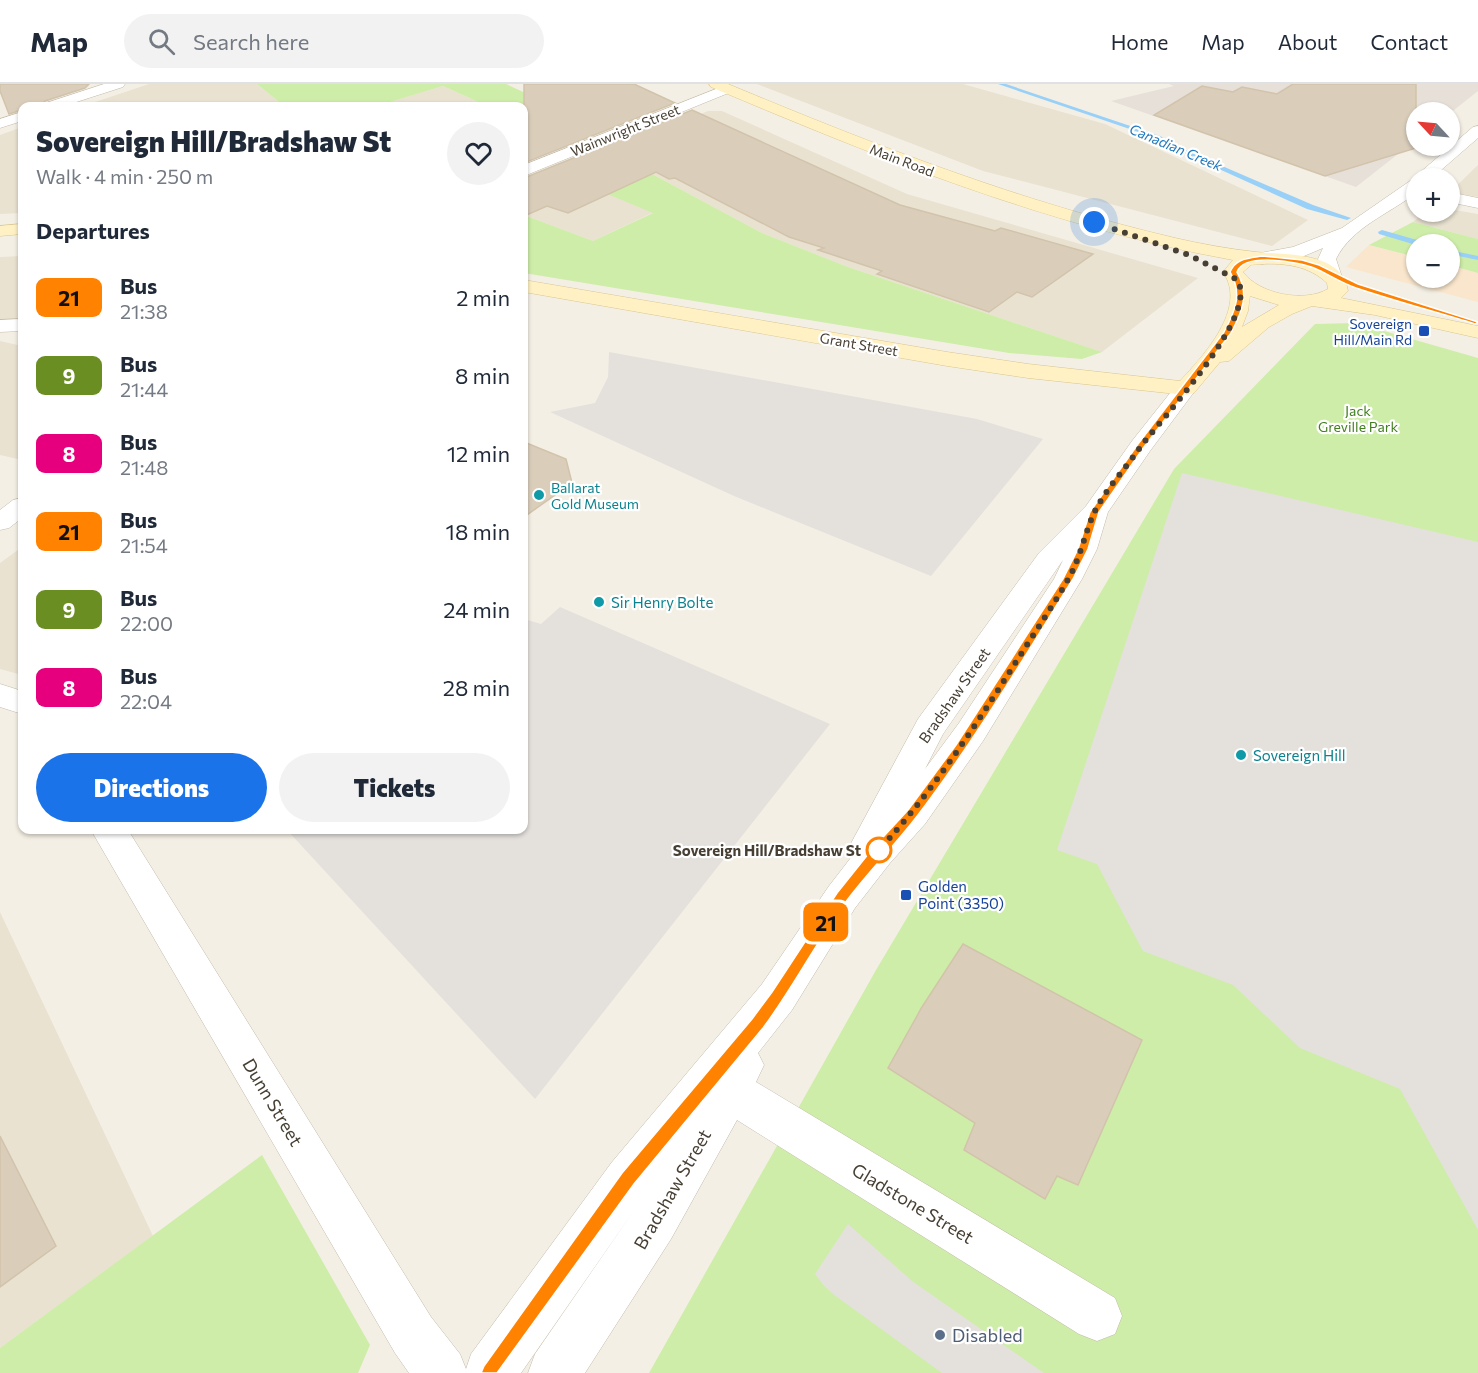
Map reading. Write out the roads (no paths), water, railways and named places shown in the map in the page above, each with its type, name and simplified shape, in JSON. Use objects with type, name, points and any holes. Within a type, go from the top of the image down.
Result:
[{"type":"main road","name":"Main Road","points":[[721,86],[932,172],[1094,222],[1182,253],[1238,280],[1252,290],[1293,300],[1316,300]]},
{"type":"main road","name":"Main Road","points":[[1094,222],[1202,249],[1259,258],[1300,261],[1332,276]]},
{"type":"main road","points":[[0,231],[18,229]]},
{"type":"main road","points":[[1238,280],[1233,272],[1236,266],[1259,258]]},
{"type":"main road","points":[[1332,276],[1359,287],[1478,322]]},
{"type":"main road","points":[[1316,300],[1338,291],[1339,284],[1332,276]]},
{"type":"main road","name":"Bradshaw Street","points":[[1189,384],[1233,322],[1241,298],[1238,280]]},
{"type":"main road","name":"Grant Street","points":[[528,287],[947,359],[1038,372],[1189,384]]},
{"type":"main road","points":[[1316,300],[1382,310],[1478,332]]},
{"type":"main road","name":"Bradshaw Street","points":[[1189,384],[1229,349],[1275,315],[1292,306],[1316,300]]},
{"type":"street","points":[[63,102],[118,84]]},
{"type":"street","name":"Wainwright Street","points":[[528,169],[721,86]]},
{"type":"street","points":[[0,124],[18,117]]},
{"type":"street","points":[[1436,168],[1478,130]]},
{"type":"street","points":[[1332,276],[1327,263],[1328,254],[1349,232],[1406,193]]},
{"type":"street","points":[[1460,199],[1478,203]]},
{"type":"street","points":[[1259,258],[1297,252],[1349,232]]},
{"type":"street","points":[[0,326],[18,325]]},
{"type":"street","name":"Bradshaw Street","points":[[490,1373],[628,1178],[735,1053],[777,997],[842,897],[917,749],[1049,559],[1095,512],[1141,446],[1189,384]]},
{"type":"street","name":"Bradshaw Street","points":[[842,897],[931,789],[1002,683],[1078,561],[1095,512]]},
{"type":"street","points":[[970,672],[1002,683]]},
{"type":"street","points":[[0,695],[18,702]]},
{"type":"street","name":"Dunn Street","points":[[111,834],[413,1335],[441,1373]]},
{"type":"street","name":"Bradshaw Street","points":[[554,1373],[609,1294],[657,1216],[729,1090],[777,997]]},
{"type":"street","name":"Gladstone Street","points":[[729,1090],[1097,1316]]},
{"type":"waterway","name":"Canadian Creek","points":[[1001,84],[1158,137],[1190,154],[1310,207],[1347,218]]},
{"type":"waterway","name":"Canadian Creek","points":[[1382,232],[1406,239]]},
{"type":"waterway","name":"Canadian Creek","points":[[1460,254],[1478,258]]},
{"type":"place","name":"Sovereign Hill/Main Rd","points":[[1424,331]]},
{"type":"place","name":"Ballarat Gold Museum","points":[[539,495]]},
{"type":"place","name":"Sir Henry Bolte","points":[[599,602]]},
{"type":"place","name":"Sovereign Hill","points":[[1241,755]]},
{"type":"place","name":"Sovereign Hill/Bradshaw St","points":[[879,850]]},
{"type":"place","name":"Golden Point (3350)","points":[[906,895]]},
{"type":"place","name":"Disabled","points":[[940,1335]]},
{"type":"park label","name":"Jack Greville Park","points":[[1358,418]]}]
